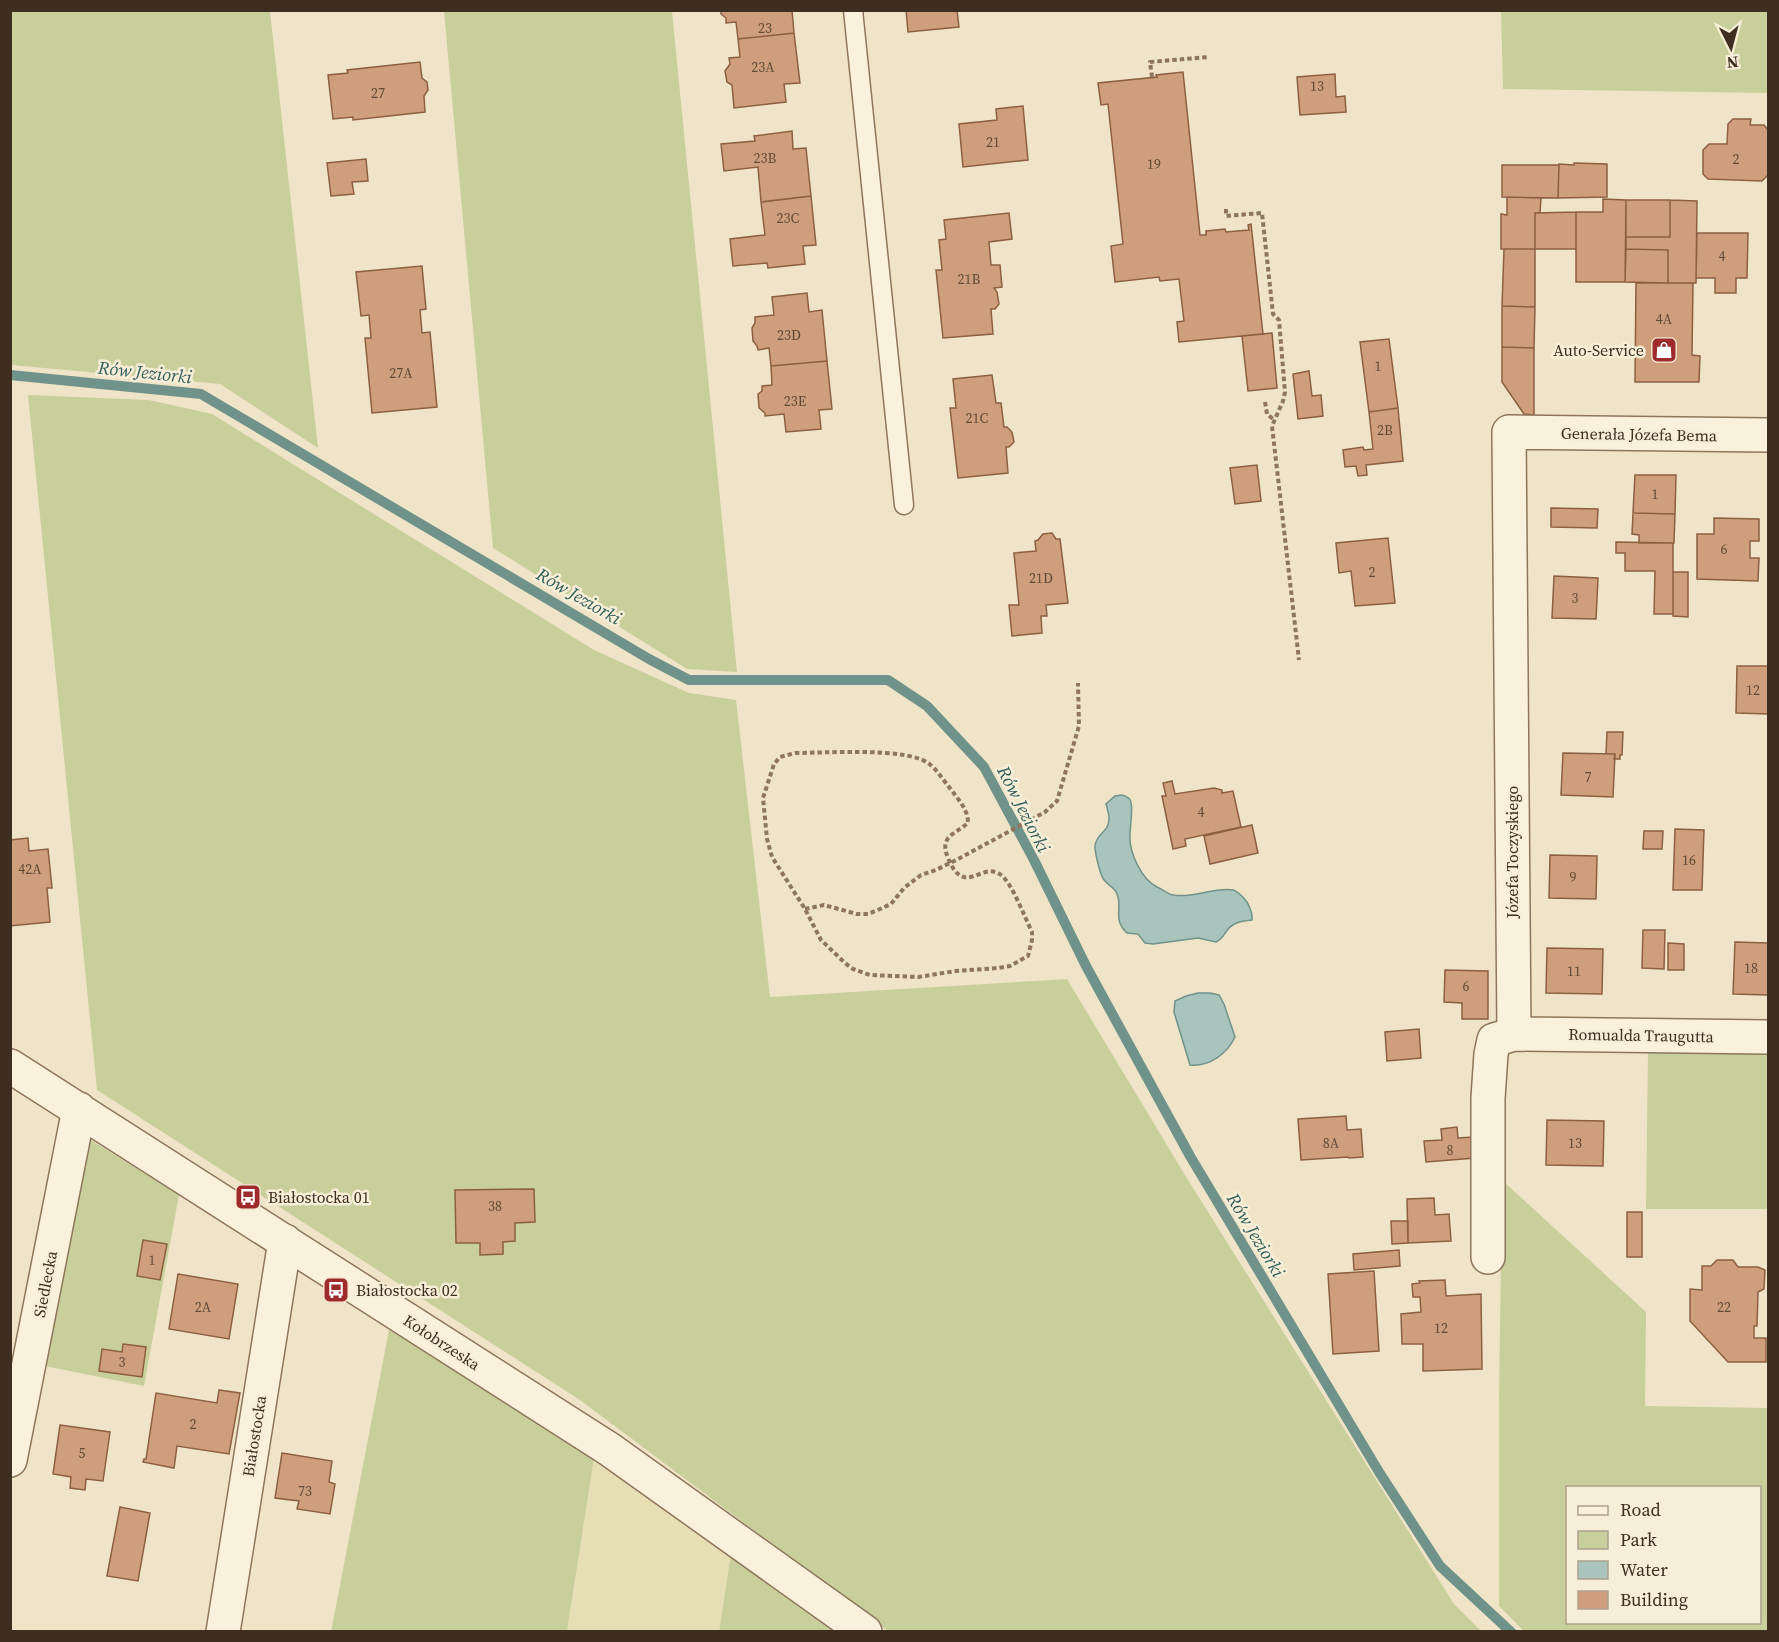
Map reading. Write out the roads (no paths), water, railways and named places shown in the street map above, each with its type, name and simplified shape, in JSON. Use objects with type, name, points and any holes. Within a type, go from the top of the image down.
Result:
[{"type":"street","name":"Generała Józefa Bema","points":[[1509,432],[1768,435]]},
{"type":"street","name":"Józefa Toczyskiego","points":[[1509,432],[1514,1034]]},
{"type":"street","name":"Romualda Traugutta","points":[[1514,1034],[1768,1037]]},
{"type":"street","points":[[1488,1257],[1488,1098],[1491,1054],[1494,1040],[1514,1034]]},
{"type":"street","name":"Kołobrzeska","points":[[10,1066],[609,1449],[865,1632]]},
{"type":"street","name":"Siedlecka","points":[[10,1460],[79,1109]]},
{"type":"street","name":"Białostocka","points":[[223,1632],[285,1241]]},
{"type":"lane","points":[[853,10],[904,505]]},
{"type":"water","points":[[1122,795],[1131,801],[1130,842],[1134,857],[1141,872],[1151,883],[1169,894],[1180,896],[1233,890],[1247,902],[1252,913],[1252,920],[1242,921],[1230,927],[1216,942],[1198,938],[1153,944],[1145,943],[1138,934],[1127,933],[1120,923],[1117,894],[1101,875],[1095,846],[1108,824],[1106,804],[1115,796]]},
{"type":"water","points":[[1198,993],[1219,995],[1235,1037],[1217,1058],[1204,1064],[1190,1065],[1174,1012],[1175,1001]]},
{"type":"waterway","name":"Rów Jeziorki","points":[[10,375],[201,394],[649,659],[689,680],[888,680],[927,706],[984,767],[1034,860],[1086,966],[1190,1156],[1379,1472],[1440,1566],[1511,1632]]},
{"type":"place","name":"Auto-Service","points":[[1664,350]]},
{"type":"place","name":"Białostocka 01","points":[[248,1197]]},
{"type":"place","name":"Białostocka 02","points":[[336,1290]]}]
